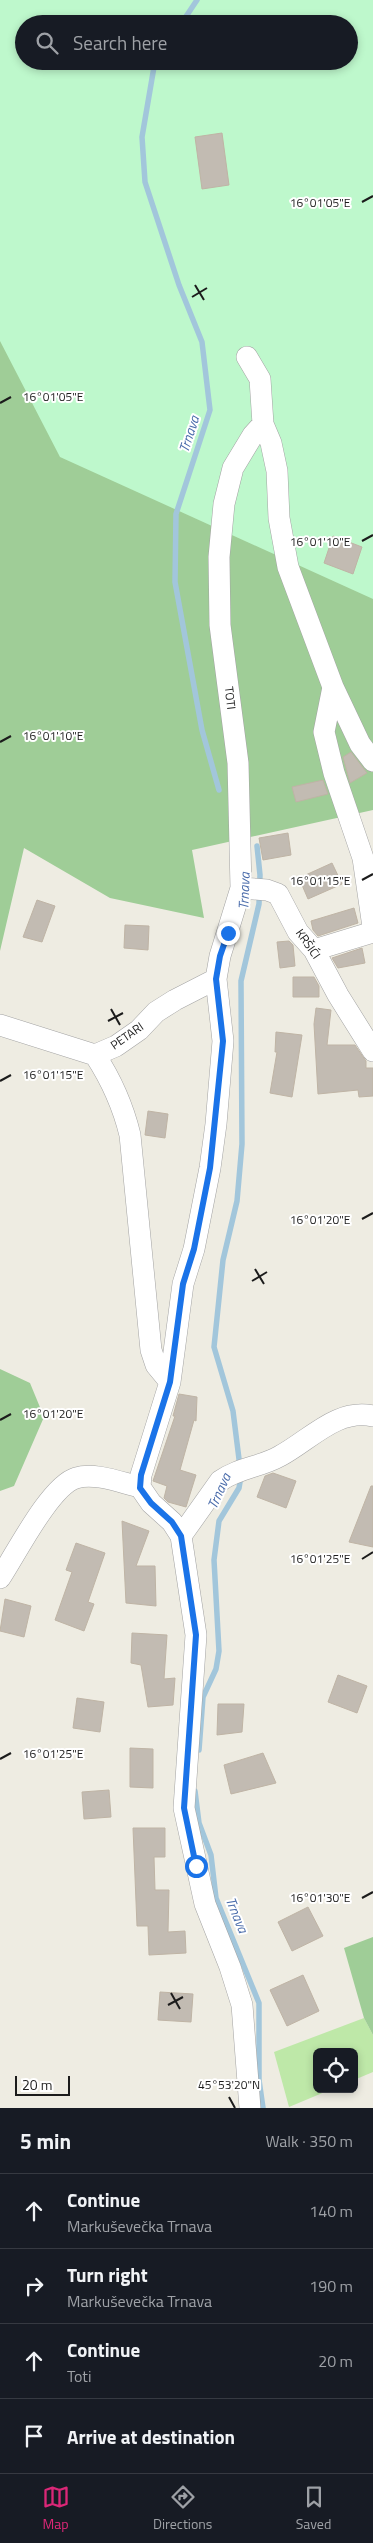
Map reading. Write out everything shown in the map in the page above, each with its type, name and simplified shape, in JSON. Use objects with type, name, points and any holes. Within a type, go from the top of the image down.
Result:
[{"type":"street","points":[[247,357],[260,379],[263,424],[272,444],[277,471],[279,518],[288,567],[333,688],[360,744],[373,761]]},
{"type":"street","name":"TOTI","points":[[140,1488],[141,1475],[170,1382],[183,1284],[194,1249],[216,1124],[223,1041],[216,979],[220,956],[254,889],[220,625],[219,557],[224,504],[233,468],[253,435],[263,424]]},
{"type":"street","points":[[333,688],[324,732],[334,773],[363,858],[373,927]]},
{"type":"street","name":"KRŠIĆI","points":[[254,889],[278,894],[298,932],[314,950],[338,995],[373,1051]]},
{"type":"street","points":[[314,950],[373,932]]},
{"type":"street","name":"PETARI","points":[[0,1025],[95,1056],[116,1046],[139,1030],[156,1012],[216,979]]},
{"type":"street","points":[[95,1056],[108,1075],[123,1109],[130,1135],[151,1350],[156,1365],[170,1382]]},
{"type":"street","points":[[181,1536],[220,1481],[242,1470],[280,1457],[345,1416],[361,1414],[373,1416]]},
{"type":"street","points":[[0,1578],[49,1499],[66,1484],[77,1478],[97,1477],[140,1488],[151,1503],[172,1522],[181,1536],[196,1635],[184,1808],[205,1904],[230,1967],[242,2005],[250,2108]]},
{"type":"green space","points":[[0,0],[373,0],[373,810],[192,850],[204,918],[110,898],[24,848],[0,951]]},
{"type":"green space","points":[[0,0],[373,0],[373,599],[60,457],[0,341]]},
{"type":"green space","points":[[0,1369],[30,1383],[44,1417],[14,1486],[0,1491]]},
{"type":"green space","points":[[373,1937],[373,2035],[364,2018],[344,1948]]},
{"type":"green space","points":[[364,2018],[373,2035],[373,2072],[358,2078],[358,2048],[313,2048],[313,2093],[322,2093],[289,2107],[274,2052]]},
{"type":"building","points":[[222,133],[229,185],[202,189],[195,137]]},
{"type":"building","points":[[333,536],[362,547],[353,574],[324,563]]},
{"type":"building","points":[[351,752],[367,773],[350,783],[343,757]]},
{"type":"building","points":[[323,780],[328,794],[296,802],[292,787]]},
{"type":"building","points":[[288,833],[291,855],[263,860],[259,838]]},
{"type":"building","points":[[332,863],[342,884],[308,899],[299,878]]},
{"type":"building","points":[[37,900],[55,906],[42,942],[23,937]]},
{"type":"building","points":[[354,908],[358,923],[318,936],[313,930],[311,921]]},
{"type":"building","points":[[125,925],[149,926],[148,950],[124,948]]},
{"type":"building","points":[[289,941],[293,945],[295,966],[280,968],[277,942]]},
{"type":"building","points":[[362,948],[365,963],[338,968],[332,958]]},
{"type":"building","points":[[293,977],[314,977],[319,986],[319,997],[293,997]]},
{"type":"building","points":[[316,1008],[331,1010],[327,1045],[355,1045],[366,1061],[366,1068],[373,1068],[373,1096],[359,1097],[358,1090],[318,1094],[314,1024]]},
{"type":"building","points":[[276,1032],[302,1035],[292,1097],[270,1093],[277,1052],[275,1052]]},
{"type":"building","points":[[148,1111],[168,1114],[165,1138],[145,1135]]},
{"type":"building","points":[[179,1394],[197,1397],[196,1421],[194,1420],[180,1470],[196,1475],[186,1507],[168,1502],[164,1498],[167,1486],[153,1481],[175,1416],[173,1416]]},
{"type":"building","points":[[273,1473],[296,1481],[286,1508],[257,1497],[265,1476]]},
{"type":"building","points":[[371,1486],[373,1486],[373,1547],[349,1542]]},
{"type":"building","points":[[122,1521],[149,1531],[136,1566],[155,1566],[156,1606],[126,1603]]},
{"type":"building","points":[[76,1543],[105,1553],[88,1602],[94,1604],[84,1631],[55,1620],[72,1572],[66,1570]]},
{"type":"building","points":[[5,1599],[31,1606],[24,1637],[0,1631]]},
{"type":"building","points":[[132,1633],[167,1635],[164,1679],[175,1678],[173,1705],[148,1707],[141,1665],[131,1663]]},
{"type":"building","points":[[338,1675],[367,1686],[357,1713],[328,1702]]},
{"type":"building","points":[[77,1698],[104,1702],[100,1732],[73,1728]]},
{"type":"building","points":[[218,1704],[244,1704],[242,1732],[217,1735]]},
{"type":"building","points":[[130,1748],[153,1749],[153,1788],[130,1787]]},
{"type":"building","points":[[263,1753],[276,1783],[231,1794],[224,1765]]},
{"type":"building","points":[[109,1790],[111,1817],[84,1819],[82,1792]]},
{"type":"building","points":[[133,1828],[165,1828],[165,1857],[154,1857],[155,1890],[169,1890],[168,1932],[185,1931],[186,1953],[149,1955],[148,1926],[137,1926]]},
{"type":"building","points":[[308,1907],[323,1936],[292,1951],[278,1922]]},
{"type":"building","points":[[303,1975],[319,2011],[287,2026],[270,1990]]},
{"type":"building","points":[[160,1992],[193,1994],[191,2022],[158,2020]]},
{"type":"waterway","name":"Trnava","points":[[187,15],[197,0]]},
{"type":"waterway","name":"Trnava","points":[[153,70],[142,137],[145,182],[179,285],[202,342],[210,410],[176,514],[175,582],[202,730],[219,790]]},
{"type":"waterway","name":"Trnava","points":[[240,1467],[233,1411],[214,1347],[223,1260],[237,1201],[242,1144],[241,981],[259,904],[260,875],[257,846]]},
{"type":"waterway","name":"Trnava","points":[[199,1750],[203,1697],[216,1669],[219,1651],[214,1560],[219,1521],[239,1488],[241,1476]]},
{"type":"waterway","name":"Trnava","points":[[195,1791],[199,1823],[211,1855],[216,1898],[259,2003],[259,2080],[263,2108]]},
{"type":"route","points":[[196,1866],[184,1808],[186,1754],[194,1680],[196,1635],[181,1536],[172,1522],[151,1503],[140,1488],[141,1475],[154,1441],[170,1382],[183,1284],[194,1249],[210,1168],[223,1041],[216,979],[220,956],[228,933]]}]
